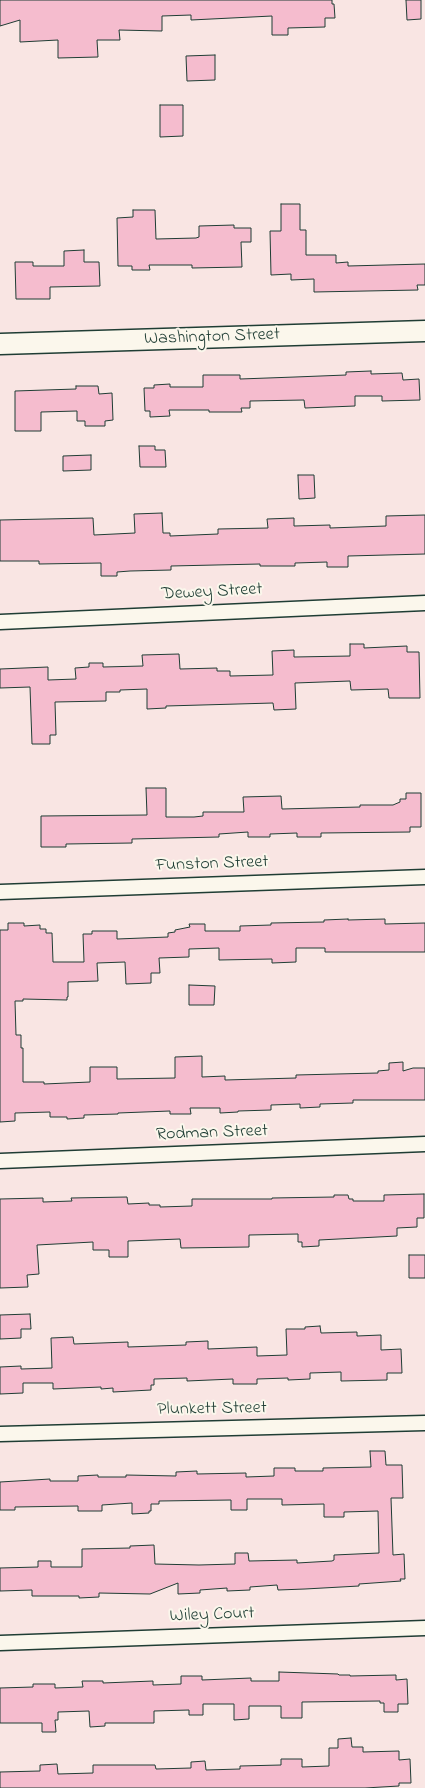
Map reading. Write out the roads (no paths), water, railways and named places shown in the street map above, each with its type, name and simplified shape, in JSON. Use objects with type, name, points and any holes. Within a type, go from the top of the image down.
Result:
[{"type":"street","name":"Washington Street","points":[[0,344],[425,331]]},
{"type":"street","name":"Dewey Street","points":[[0,622],[425,603]]},
{"type":"street","name":"Funston Street","points":[[0,892],[425,877]]},
{"type":"street","name":"Rodman Street","points":[[0,1161],[425,1144]]},
{"type":"street","name":"Plunkett Street","points":[[0,1434],[425,1423]]},
{"type":"street","name":"Wiley Court","points":[[0,1643],[425,1628]]}]
